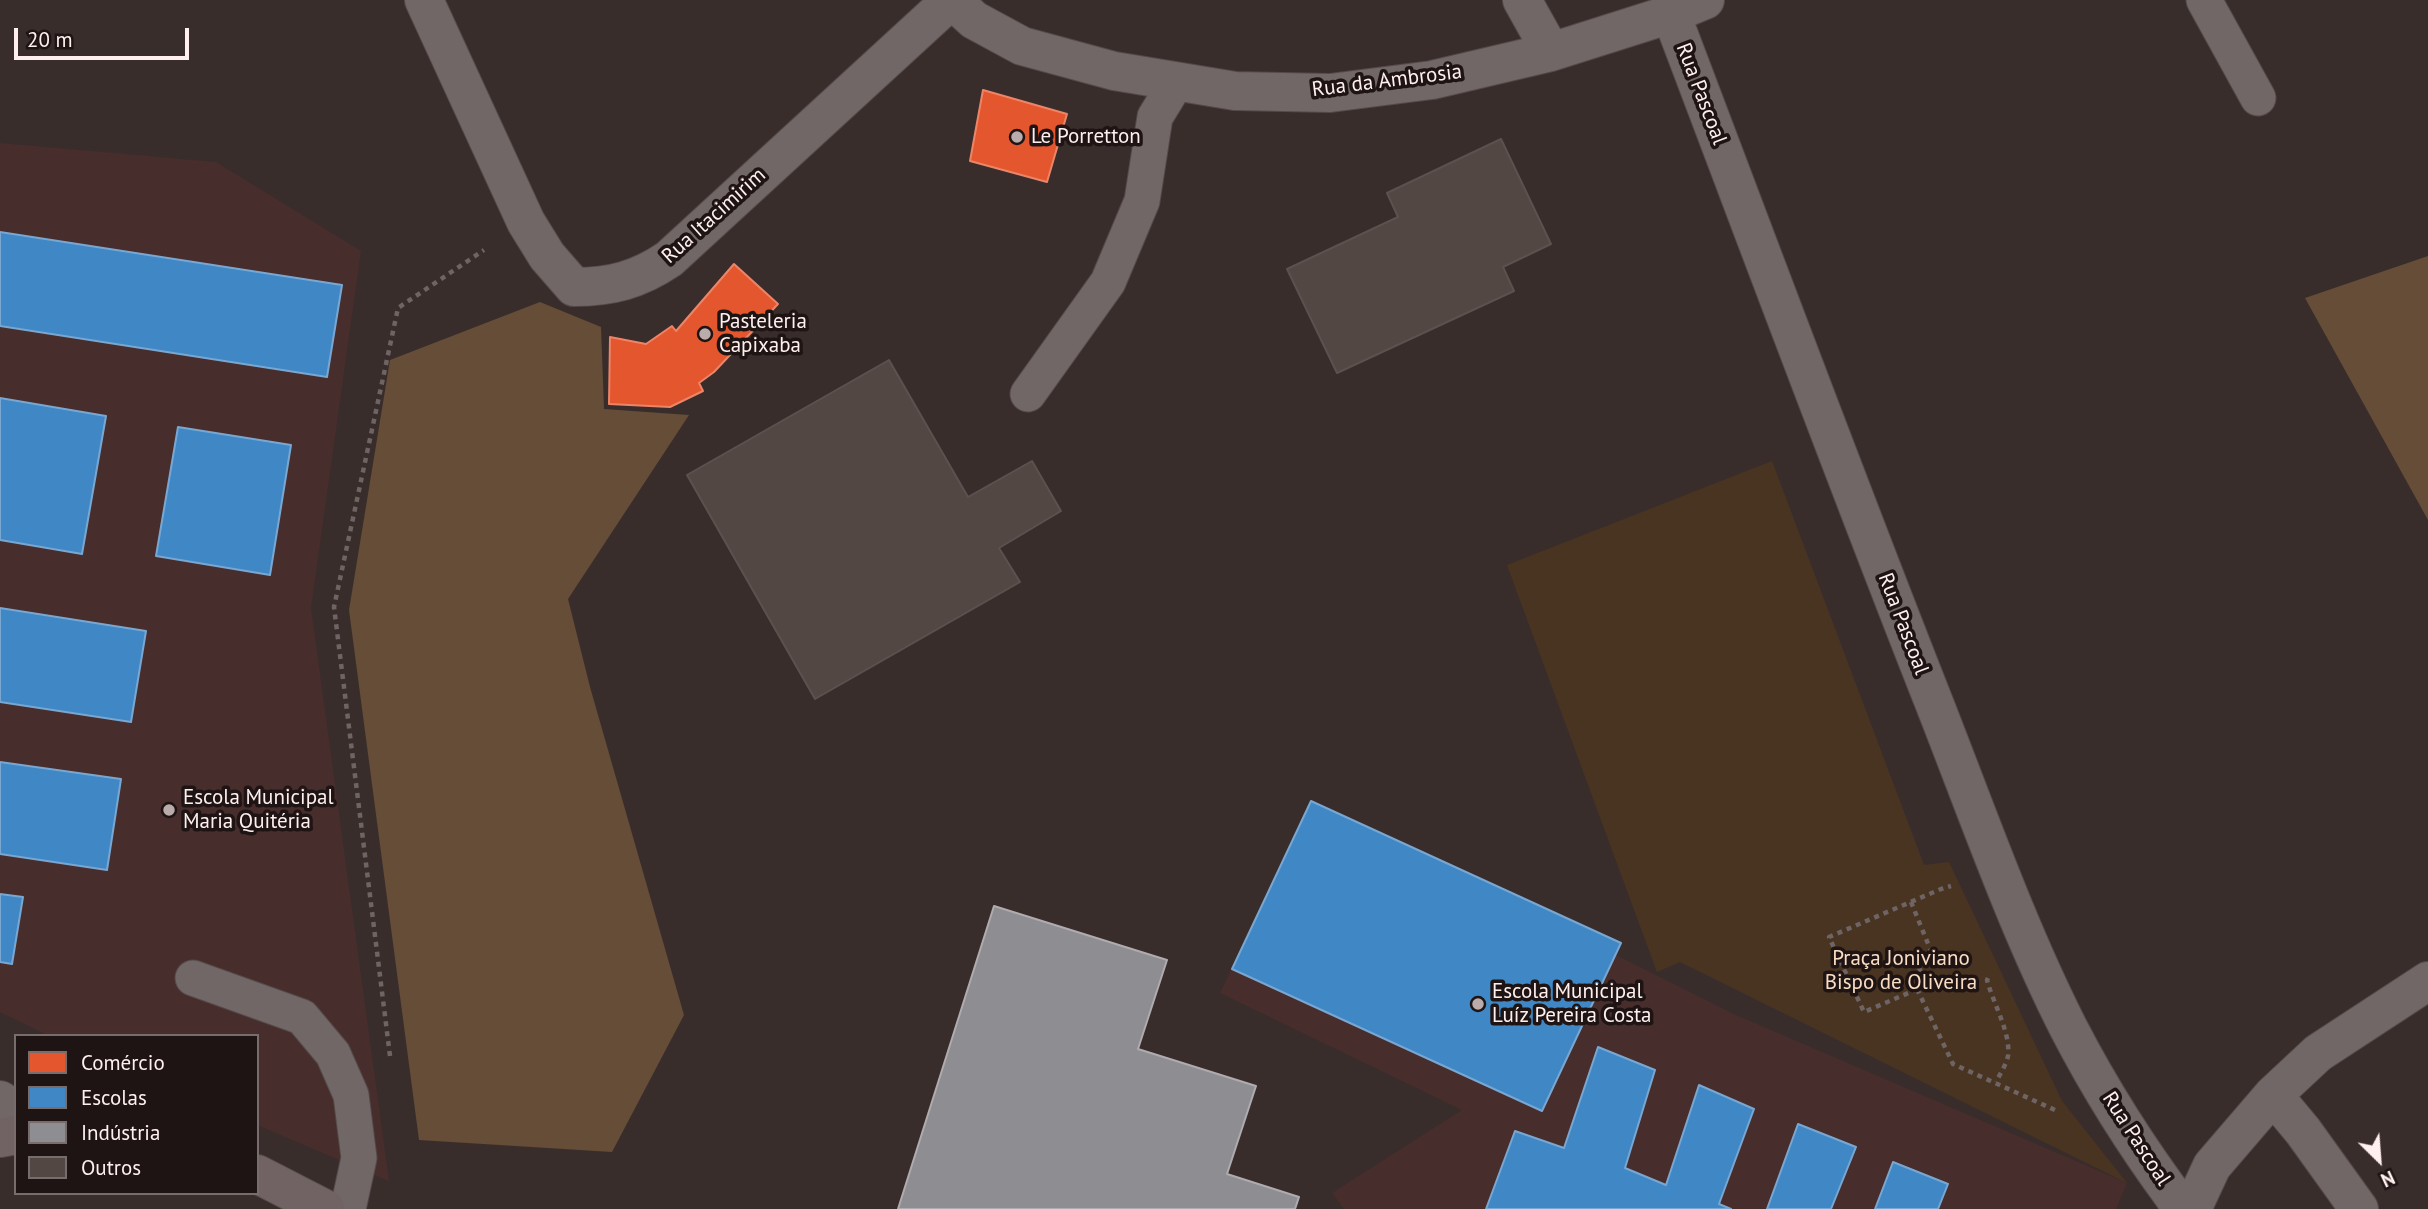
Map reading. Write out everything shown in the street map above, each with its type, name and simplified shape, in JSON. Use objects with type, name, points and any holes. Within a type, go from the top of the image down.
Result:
[{"type":"main road","points":[[259,1175],[326,1209]]},
{"type":"street","name":"Rua Itacimirim","points":[[424,0],[526,222],[547,256],[574,287],[600,287],[650,272],[669,258],[951,0]]},
{"type":"street","name":"Rua da Ambrosia","points":[[951,0],[974,20],[1022,46],[1114,71],[1235,90],[1330,93],[1432,80],[1551,52],[1688,7]]},
{"type":"street","points":[[1522,0],[1551,52]]},
{"type":"street","name":"Rua Pascoal","points":[[1688,7],[1890,591],[2029,944],[2097,1079],[2149,1164],[2183,1209]]},
{"type":"street","points":[[2192,1209],[2211,1166],[2273,1094],[2318,1053],[2428,981]]},
{"type":"street","points":[[2273,1094],[2303,1130],[2359,1209]]},
{"type":"lane","points":[[2203,0],[2258,97]]},
{"type":"lane","points":[[1028,394],[1108,282],[1142,201],[1155,117],[1177,81]]},
{"type":"lane","points":[[193,978],[302,1017],[333,1054],[351,1095],[359,1158],[348,1209]]},
{"type":"path","points":[[391,1059],[334,607],[398,308],[495,243]]},
{"type":"path","points":[[1911,902],[1931,951],[1915,959],[1927,985],[1864,1012],[1829,937],[1941,889]]},
{"type":"path","points":[[1992,972],[1987,980],[2006,1034],[2008,1057],[1996,1082]]},
{"type":"path","points":[[1917,989],[1953,1064],[1996,1082],[2046,1108],[2059,1111]]},
{"type":"shaded area","name":"Escola Municipal Maria Quitéria","points":[[0,143],[216,162],[361,251],[311,608],[389,1181],[259,1126],[259,1034],[45,1034],[0,1012]]},
{"type":"shaded area","points":[[2428,256],[2428,520],[2305,298]]},
{"type":"shaded area","points":[[540,302],[601,327],[604,409],[689,415],[568,599],[590,687],[684,1015],[612,1152],[419,1140],[349,610],[390,360]]},
{"type":"shaded area","name":"Escola Municipal Luíz Pereira Costa","points":[[1311,801],[1621,943],[1616,955],[1736,1015],[2127,1183],[2116,1209],[1344,1209],[1332,1193],[1462,1110],[1220,993]]},
{"type":"green space","name":"Praça Joniviano Bispo de Oliveira","points":[[1772,461],[1924,865],[1949,862],[2062,1101],[2127,1183],[1680,962],[1657,972],[1507,565]]},
{"type":"building: Comércio","name":"Le Porretton","points":[[983,90],[1067,114],[1047,182],[970,161]]},
{"type":"building: Comércio","name":"Pasteleria Capixaba","points":[[734,264],[778,304],[714,372],[699,383],[703,391],[670,407],[609,404],[610,337],[646,344],[672,326],[676,331]]},
{"type":"building: Escolas","points":[[0,232],[342,285],[327,377],[0,326]]},
{"type":"building: Escolas","points":[[0,398],[106,416],[82,554],[0,540]]},
{"type":"building: Escolas","points":[[178,427],[291,445],[270,575],[156,556]]},
{"type":"building: Escolas","points":[[0,608],[146,631],[131,722],[0,702]]},
{"type":"building: Escolas","points":[[0,762],[121,779],[107,870],[0,854]]},
{"type":"building: Escolas","points":[[1311,801],[1621,943],[1542,1111],[1232,969]]},
{"type":"building: Escolas","points":[[0,894],[23,897],[12,964],[0,962]]},
{"type":"building: Escolas","points":[[1598,1047],[1655,1070],[1625,1168],[1666,1185],[1699,1085],[1754,1109],[1719,1204],[1731,1209],[1486,1209],[1515,1131],[1564,1148]]},
{"type":"building: Escolas","points":[[1798,1124],[1856,1147],[1831,1209],[1767,1209]]},
{"type":"building: Escolas","points":[[1893,1162],[1948,1184],[1938,1209],[1875,1209]]},
{"type":"building: Indústria","points":[[994,906],[1167,960],[1138,1049],[1256,1086],[1227,1174],[1299,1197],[1295,1209],[898,1209]]},
{"type":"building: Outros","points":[[1501,139],[1551,244],[1503,267],[1514,291],[1337,373],[1287,269],[1398,217],[1387,193]]},
{"type":"building: Outros","points":[[889,360],[968,497],[1032,461],[1061,511],[999,548],[1020,582],[815,699],[687,475]]},
{"type":"place","name":"Le Porretton","points":[[1017,137]]},
{"type":"place","name":"Pasteleria Capixaba","points":[[705,334]]},
{"type":"place","name":"Escola Municipal Maria Quitéria","points":[[169,810]]},
{"type":"place","name":"Escola Municipal Luíz Pereira Costa","points":[[1478,1004]]}]
